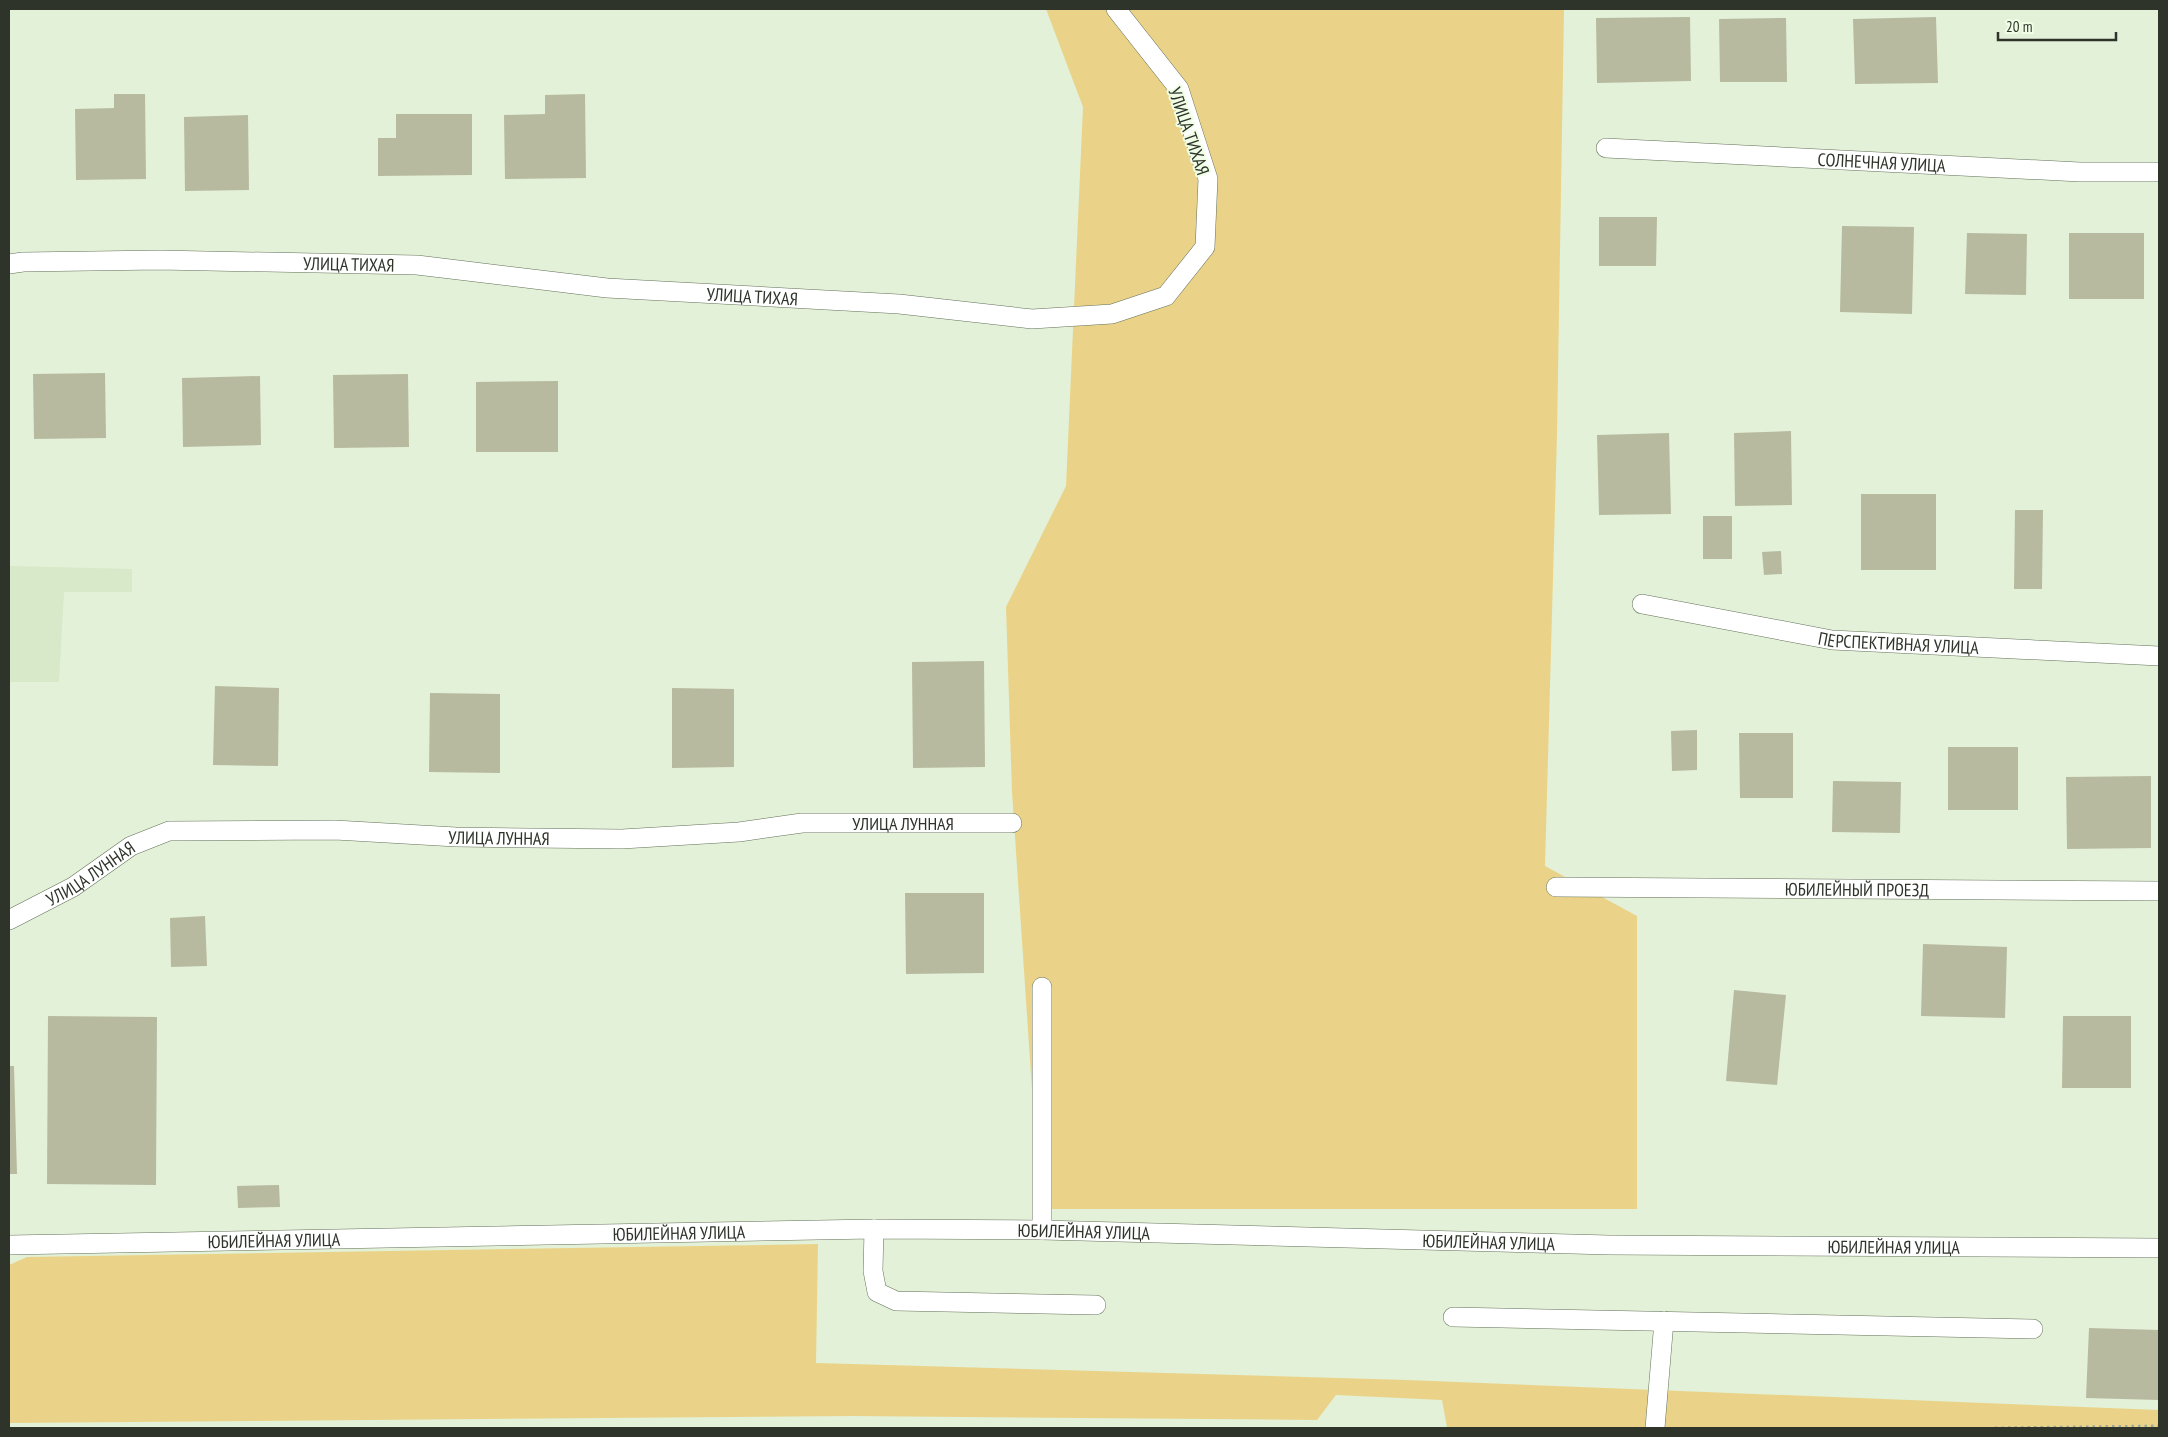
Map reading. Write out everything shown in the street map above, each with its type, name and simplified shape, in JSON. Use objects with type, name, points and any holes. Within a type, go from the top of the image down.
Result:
[{"type":"lane","name":"УЛИЦА ТИХАЯ","points":[[9,264],[23,262],[159,260],[417,266],[608,288],[900,304],[1032,319],[1112,314],[1166,296],[1205,247],[1208,179],[1178,89],[1116,9]]},
{"type":"lane","name":"СОЛНЕЧНАЯ УЛИЦА","points":[[1606,148],[2080,172],[2159,172]]},
{"type":"lane","name":"ПЕРСПЕКТИВНАЯ УЛИЦА","points":[[1642,604],[1832,640],[2159,656]]},
{"type":"lane","name":"УЛИЦА ЛУННАЯ","points":[[9,920],[73,887],[131,846],[168,831],[334,830],[456,837],[622,839],[739,832],[802,822],[1012,823]]},
{"type":"lane","name":"ЮБИЛЕЙНЫЙ ПРОЕЗД","points":[[1556,887],[2159,891]]},
{"type":"lane","points":[[1042,987],[1042,1230]]},
{"type":"lane","points":[[874,1229],[873,1271],[877,1292],[896,1301],[1096,1305]]},
{"type":"lane","name":"ЮБИЛЕЙНАЯ УЛИЦА","points":[[9,1245],[874,1229],[1042,1230],[1609,1245],[2159,1248]]},
{"type":"lane","points":[[1453,1317],[2033,1329]]},
{"type":"lane","points":[[1655,1428],[1664,1321]]},
{"type":"path","points":[[1995,1428],[2159,1426]]},
{"type":"shaded area","points":[[1046,9],[1564,9],[1557,434],[1545,866],[1637,916],[1637,1209],[1040,1209],[1012,792],[1006,607],[1066,486],[1083,107]]},
{"type":"shaded area","points":[[9,566],[132,569],[132,592],[64,592],[59,682],[9,682]]},
{"type":"shaded area","points":[[818,1244],[816,1363],[1407,1380],[2159,1410],[2159,1428],[1451,1428],[1447,1427],[1442,1400],[1336,1395],[1317,1420],[853,1416],[9,1423],[9,1265],[27,1257]]},
{"type":"building","points":[[1690,17],[1691,81],[1597,83],[1596,18]]},
{"type":"building","points":[[1936,17],[1938,83],[1855,84],[1853,19]]},
{"type":"building","points":[[1786,18],[1787,82],[1720,82],[1719,19]]},
{"type":"building","points":[[114,94],[145,94],[146,179],[76,180],[75,109],[114,108]]},
{"type":"building","points":[[585,94],[586,178],[505,179],[504,115],[545,114],[545,95]]},
{"type":"building","points":[[396,114],[472,114],[472,175],[378,176],[378,138],[396,138]]},
{"type":"building","points":[[248,115],[249,190],[185,191],[184,117]]},
{"type":"building","points":[[1599,217],[1657,217],[1656,266],[1599,266]]},
{"type":"building","points":[[1842,226],[1914,227],[1912,314],[1840,312]]},
{"type":"building","points":[[1967,233],[2027,234],[2026,295],[1965,294]]},
{"type":"building","points":[[2069,233],[2144,233],[2144,299],[2069,299]]},
{"type":"building","points":[[105,373],[106,438],[34,439],[33,374]]},
{"type":"building","points":[[408,374],[409,447],[334,448],[333,375]]},
{"type":"building","points":[[260,376],[261,445],[183,447],[182,378]]},
{"type":"building","points":[[558,381],[558,452],[476,452],[476,382]]},
{"type":"building","points":[[1791,431],[1792,505],[1735,506],[1734,433]]},
{"type":"building","points":[[1669,433],[1671,514],[1599,515],[1597,435]]},
{"type":"building","points":[[1861,494],[1936,494],[1936,570],[1861,570]]},
{"type":"building","points":[[2015,510],[2043,510],[2042,589],[2014,589]]},
{"type":"building","points":[[1703,516],[1732,516],[1732,559],[1703,559]]},
{"type":"building","points":[[1781,551],[1782,574],[1764,575],[1762,552]]},
{"type":"building","points":[[984,661],[985,767],[913,768],[912,662]]},
{"type":"building","points":[[215,686],[279,688],[278,766],[213,765]]},
{"type":"building","points":[[672,688],[734,689],[734,767],[672,768]]},
{"type":"building","points":[[430,693],[500,694],[500,773],[429,772]]},
{"type":"building","points":[[1697,730],[1697,770],[1672,771],[1671,731]]},
{"type":"building","points":[[1739,733],[1793,733],[1793,798],[1740,798]]},
{"type":"building","points":[[1948,747],[2018,747],[2018,810],[1948,810]]},
{"type":"building","points":[[2151,776],[2151,848],[2067,849],[2066,777]]},
{"type":"building","points":[[1833,781],[1901,782],[1900,833],[1832,832]]},
{"type":"building","points":[[905,893],[984,893],[984,973],[906,974]]},
{"type":"building","points":[[205,916],[207,966],[171,967],[170,918]]},
{"type":"building","points":[[1923,944],[2007,947],[2005,1018],[1921,1016]]},
{"type":"building","points":[[1734,990],[1786,995],[1777,1085],[1726,1081]]},
{"type":"building","points":[[48,1016],[157,1017],[156,1185],[47,1184]]},
{"type":"building","points":[[2063,1016],[2131,1016],[2131,1088],[2062,1088]]},
{"type":"building","points":[[9,1066],[14,1066],[17,1174],[9,1174]]},
{"type":"building","points":[[279,1185],[280,1207],[238,1208],[237,1186]]},
{"type":"building","points":[[2089,1328],[2159,1330],[2159,1400],[2086,1398]]}]
